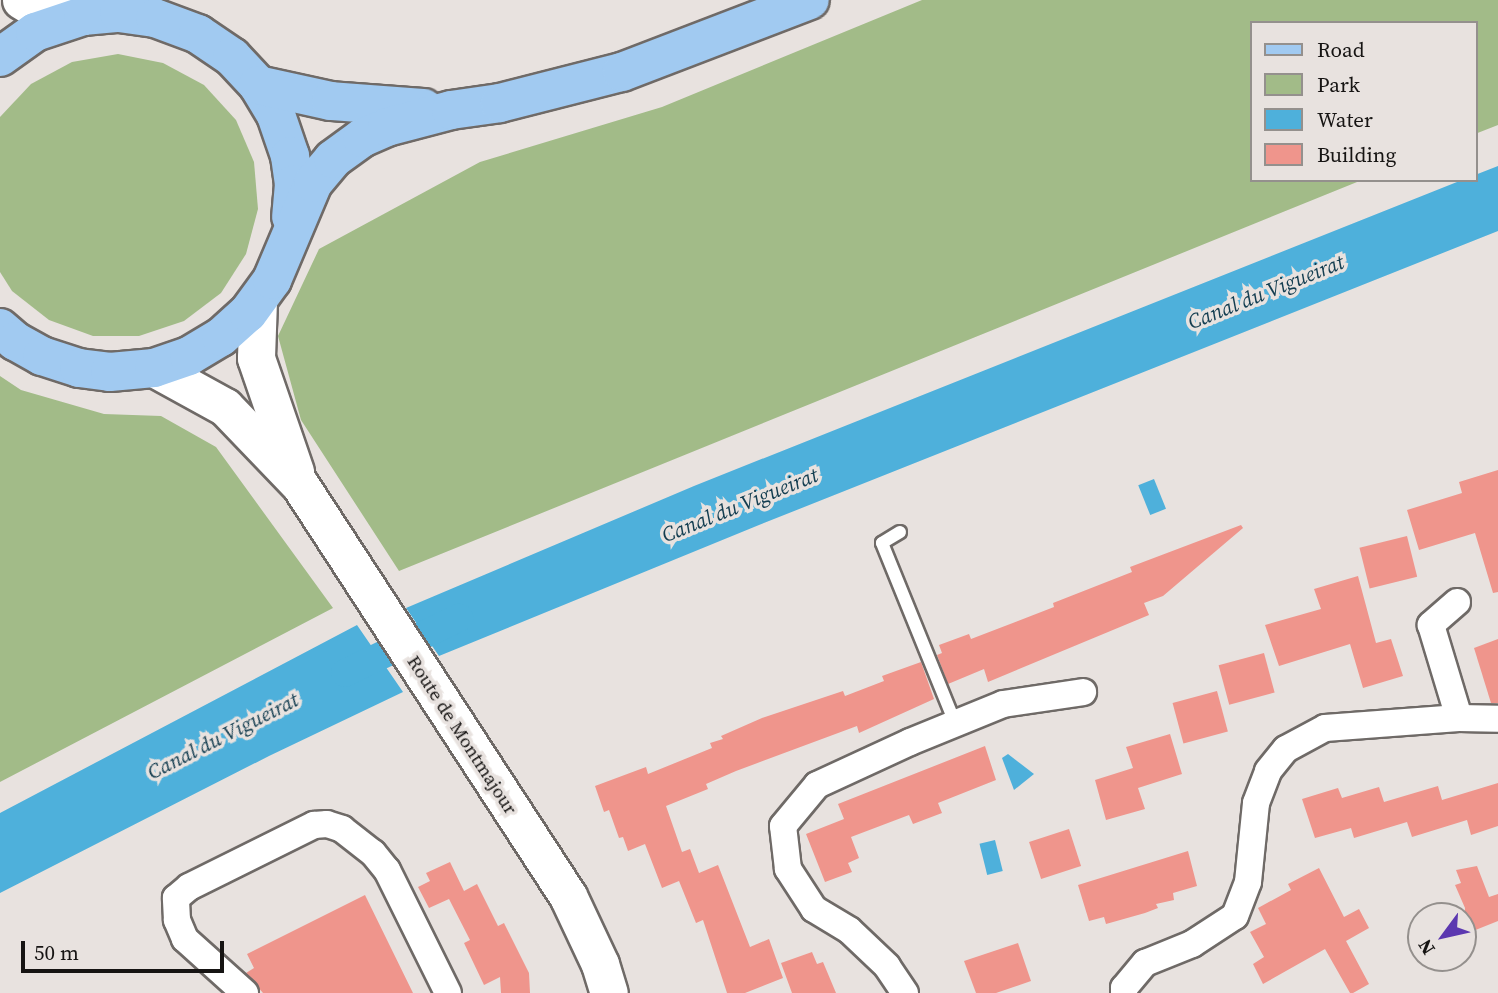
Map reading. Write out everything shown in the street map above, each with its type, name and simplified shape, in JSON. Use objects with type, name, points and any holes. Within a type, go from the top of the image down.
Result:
[{"type":"main road","points":[[21,0],[32,7],[83,16]]},
{"type":"main road","points":[[0,328],[15,341],[42,356],[79,369],[110,372],[154,368],[189,356],[222,337],[258,300],[272,280],[290,230],[313,183],[333,159],[362,138],[387,127],[451,110],[513,100],[622,72],[810,0]]},
{"type":"main road","points":[[0,57],[36,32],[83,16],[119,13],[155,18],[198,34],[232,57],[258,85],[276,115],[290,156],[294,184],[290,230]]},
{"type":"main road","points":[[258,85],[331,101],[451,110]]},
{"type":"main road","name":"Route de Montmajour","points":[[258,300],[256,358],[300,485]]},
{"type":"main road","name":"Route de Montmajour","points":[[154,368],[226,407],[300,485],[434,695],[568,896],[600,964],[609,993]]},
{"type":"street","points":[[1457,602],[1432,625],[1459,719]]},
{"type":"street","points":[[905,993],[887,966],[849,930],[814,909],[788,869],[783,826],[817,785],[955,723],[1003,704],[1083,692]]},
{"type":"street","points":[[1124,993],[1145,963],[1192,944],[1235,916],[1248,882],[1256,803],[1268,771],[1286,749],[1325,728],[1498,719]]},
{"type":"street","points":[[245,993],[185,939],[177,920],[176,898],[189,887],[301,831],[327,824],[342,828],[373,853],[387,870],[448,993]]},
{"type":"lane","points":[[900,532],[882,543],[955,723]]},
{"type":"green space","points":[[922,0],[1498,0],[1498,125],[1477,133],[1477,21],[1250,21],[1250,182],[1357,182],[399,571],[301,420],[278,336],[319,249],[480,162],[662,107]]},
{"type":"green space","points":[[118,54],[163,63],[204,85],[236,120],[254,162],[258,209],[246,254],[221,293],[184,321],[139,336],[93,336],[49,320],[12,291],[0,272],[0,117],[31,84],[72,62]]},
{"type":"green space","points":[[0,376],[21,390],[104,414],[161,416],[216,447],[333,608],[0,782]]},
{"type":"water","points":[[1498,166],[1498,231],[759,525],[439,656],[406,608],[694,486],[1457,182],[1477,182],[1477,174]]},
{"type":"water","points":[[1154,479],[1166,509],[1150,515],[1138,485]]},
{"type":"water","points":[[357,625],[403,692],[269,756],[0,893],[0,813]]},
{"type":"water","points":[[1008,754],[1034,774],[1014,790],[1002,758]]},
{"type":"water","points":[[995,840],[1003,871],[987,875],[979,844]]},
{"type":"building","points":[[1498,470],[1498,592],[1493,593],[1475,533],[1419,550],[1407,510],[1462,493],[1459,482]]},
{"type":"building","points":[[1241,525],[1243,528],[1163,596],[1144,603],[1149,615],[988,682],[984,669],[948,684],[937,655],[942,653],[939,645],[969,634],[971,639],[1054,607],[1053,603],[1132,572],[1130,567]]},
{"type":"building","points":[[1407,536],[1417,577],[1370,589],[1359,548]]},
{"type":"building","points":[[1358,576],[1376,643],[1391,639],[1403,676],[1363,688],[1350,644],[1279,666],[1265,625],[1321,609],[1314,589]]},
{"type":"building","points":[[1498,639],[1498,703],[1491,703],[1474,648]]},
{"type":"building","points":[[1264,653],[1275,693],[1229,705],[1219,665]]},
{"type":"building","points":[[921,662],[934,699],[859,733],[857,726],[736,771],[706,784],[708,789],[666,806],[682,852],[690,849],[699,873],[718,865],[750,947],[769,939],[783,978],[745,993],[727,993],[703,920],[696,923],[679,881],[662,888],[645,844],[628,851],[623,837],[619,838],[609,810],[604,812],[595,786],[646,767],[648,774],[712,748],[710,743],[723,739],[721,736],[762,718],[843,691],[845,696],[884,681],[882,676]]},
{"type":"building","points":[[1217,691],[1228,732],[1183,743],[1173,703]]},
{"type":"building","points":[[1170,734],[1182,774],[1138,788],[1145,809],[1106,820],[1095,780],[1133,768],[1126,747]]},
{"type":"building","points":[[985,746],[996,780],[938,803],[942,813],[913,824],[909,815],[851,837],[859,858],[848,863],[852,872],[825,882],[806,834],[844,819],[838,804]]},
{"type":"building","points":[[1498,783],[1498,826],[1471,835],[1467,820],[1412,837],[1407,822],[1354,838],[1351,828],[1315,838],[1302,799],[1338,788],[1342,798],[1379,787],[1384,802],[1438,786],[1442,800]]},
{"type":"building","points":[[1069,829],[1081,866],[1041,879],[1029,842]]},
{"type":"building","points":[[1188,851],[1197,886],[1173,893],[1174,900],[1156,904],[1158,908],[1145,913],[1106,924],[1104,917],[1089,921],[1078,885]]},
{"type":"building","points":[[450,862],[464,891],[477,884],[498,926],[504,923],[529,973],[530,993],[501,993],[500,977],[484,985],[464,943],[470,940],[449,899],[429,908],[418,887],[430,881],[426,873]]},
{"type":"building","points":[[1477,866],[1489,897],[1498,894],[1498,921],[1477,929],[1477,902],[1462,902],[1455,885],[1461,883],[1456,870]]},
{"type":"building","points":[[1319,868],[1344,917],[1359,909],[1369,928],[1346,941],[1369,984],[1353,993],[1350,993],[1325,949],[1263,984],[1253,964],[1264,957],[1250,932],[1266,924],[1258,908],[1291,890],[1288,884]]},
{"type":"building","points":[[365,895],[413,993],[263,993],[246,973],[254,968],[247,954]]},
{"type":"building","points":[[1018,943],[1031,981],[996,993],[976,993],[964,961]]},
{"type":"building","points":[[812,952],[817,964],[823,962],[836,993],[792,993],[781,963]]},
{"type":"waterway","name":"Canal du Vigueirat","points":[[345,673],[459,618]]}]
